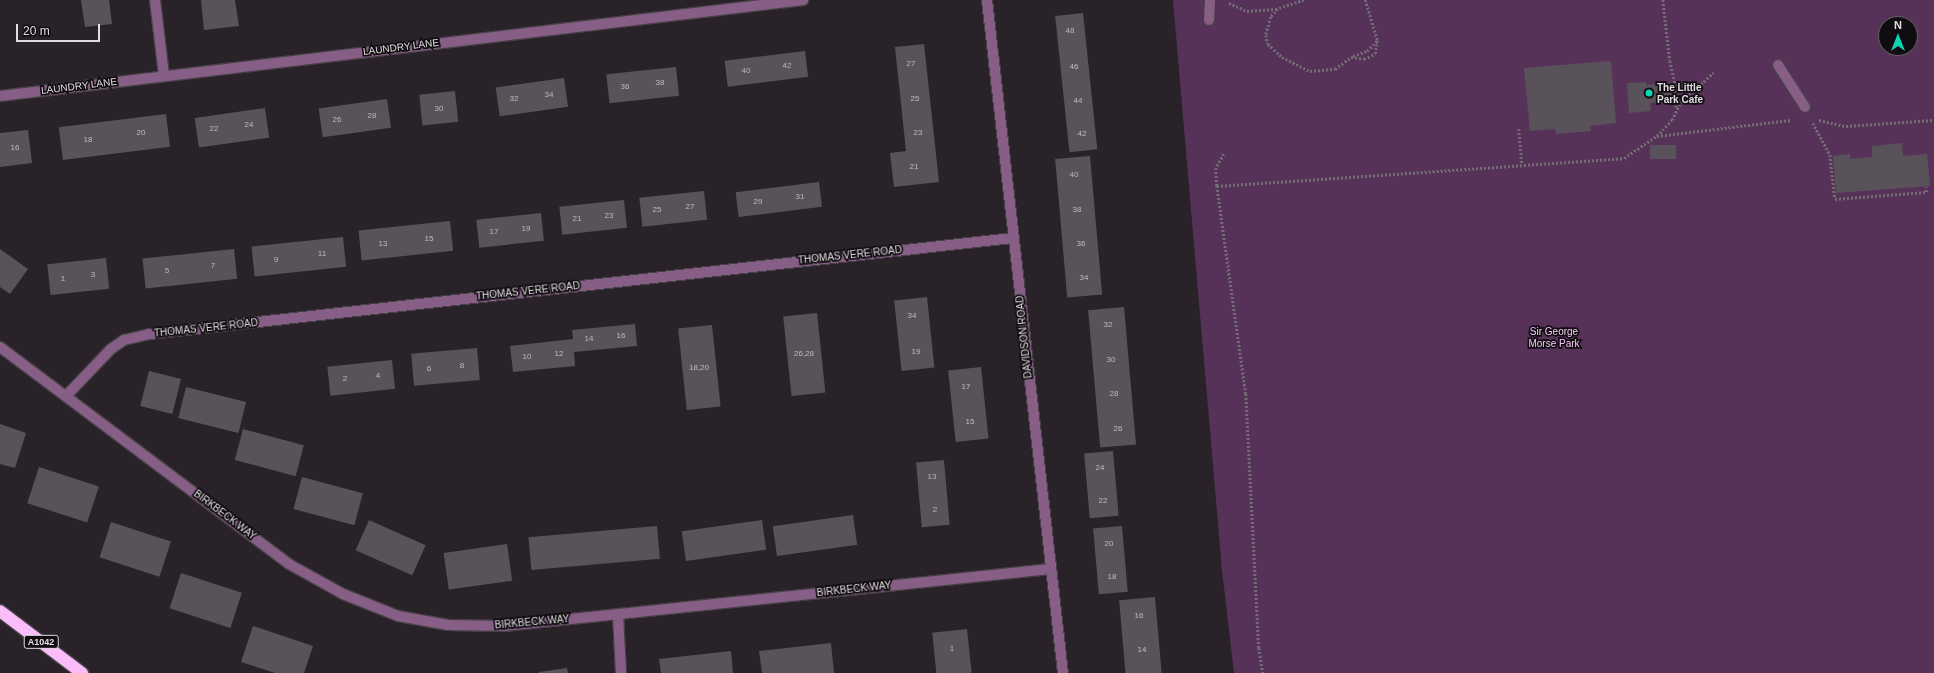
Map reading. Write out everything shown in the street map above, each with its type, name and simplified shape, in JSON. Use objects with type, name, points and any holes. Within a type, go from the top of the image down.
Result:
[{"type":"highway","name":"A1042","points":[[0,611],[82,673]]},
{"type":"street","points":[[155,0],[164,75]]},
{"type":"street","name":"LAUNDRY LANE","points":[[0,96],[164,75],[802,0]]},
{"type":"street","name":"DAVIDSON ROAD","points":[[987,0],[1050,569],[1063,673]]},
{"type":"street","points":[[1209,20],[1210,0]]},
{"type":"street","points":[[1778,65],[1805,106]]},
{"type":"street","name":"THOMAS VERE ROAD","points":[[67,395],[111,349],[124,340],[150,334],[1013,238]]},
{"type":"street","name":"BIRKBECK WAY","points":[[0,347],[67,395],[289,564],[343,594],[398,616],[448,625],[504,626],[1050,569]]},
{"type":"street","points":[[618,614],[622,673]]},
{"type":"path","points":[[1222,0],[1247,11],[1278,9],[1304,0]]},
{"type":"path","points":[[1351,57],[1370,58],[1375,54],[1377,40],[1365,0]]},
{"type":"path","points":[[1217,186],[1624,158],[1657,136],[1672,120],[1676,108],[1676,86],[1670,60],[1662,0]]},
{"type":"path","points":[[1278,9],[1271,17],[1266,35],[1268,44],[1282,57],[1310,71],[1327,71],[1340,67],[1351,57],[1367,51],[1377,40]]},
{"type":"path","points":[[1676,108],[1713,73]]},
{"type":"path","points":[[1926,186],[1926,192],[1835,199],[1830,155],[1811,118],[1846,126],[1934,120]]},
{"type":"path","points":[[1657,136],[1795,120]]},
{"type":"path","points":[[1519,129],[1522,165]]},
{"type":"path","points":[[1224,154],[1216,168],[1217,186],[1246,394],[1258,640],[1263,673]]},
{"type":"green space","name":"Sir George Morse Park","points":[[1173,0],[1934,0],[1934,673],[1234,673],[1222,570]]},
{"type":"building","points":[[81,0],[109,0],[112,24],[85,27]]},
{"type":"building","points":[[201,0],[235,0],[239,26],[204,30]]},
{"type":"building","points":[[1083,13],[1097,149],[1069,152],[1055,16]]},
{"type":"building","points":[[924,44],[939,182],[894,187],[890,153],[906,151],[895,47]]},
{"type":"building","points":[[805,51],[808,77],[728,87],[725,61]]},
{"type":"building","points":[[1611,61],[1616,123],[1590,126],[1591,131],[1556,134],[1555,129],[1530,131],[1524,68]]},
{"type":"building","points":[[676,67],[679,96],[609,103],[606,74]]},
{"type":"building","points":[[564,78],[568,107],[500,116],[496,88]]},
{"type":"building","name":"The Little Park Cafe","points":[[1646,82],[1646,85],[1670,83],[1671,101],[1650,103],[1651,111],[1629,113],[1627,83]]},
{"type":"building","points":[[455,91],[458,122],[422,126],[419,95]]},
{"type":"building","points":[[387,99],[391,128],[323,137],[319,109]]},
{"type":"building","points":[[265,108],[269,138],[199,148],[195,118]]},
{"type":"building","points":[[166,114],[170,147],[63,160],[59,127]]},
{"type":"building","points":[[28,130],[32,163],[0,167],[0,133]]},
{"type":"building","points":[[1902,143],[1903,156],[1927,154],[1930,186],[1836,193],[1833,156],[1850,154],[1850,159],[1872,157],[1872,146]]},
{"type":"building","points":[[1650,145],[1676,145],[1676,159],[1650,159]]},
{"type":"building","points":[[1090,156],[1102,294],[1067,298],[1055,159]]},
{"type":"building","points":[[819,182],[822,207],[739,217],[736,192]]},
{"type":"building","points":[[704,191],[707,220],[642,227],[639,198]]},
{"type":"building","points":[[624,200],[627,228],[562,235],[559,207]]},
{"type":"building","points":[[541,213],[544,241],[479,248],[476,220]]},
{"type":"building","points":[[450,221],[453,251],[362,260],[359,231]]},
{"type":"building","points":[[343,237],[346,267],[255,276],[252,247]]},
{"type":"building","points":[[0,249],[28,269],[10,294],[0,287]]},
{"type":"building","points":[[234,249],[237,279],[146,288],[143,259]]},
{"type":"building","points":[[106,258],[109,289],[51,295],[47,264]]},
{"type":"building","points":[[927,297],[934,368],[902,371],[894,300]]},
{"type":"building","points":[[1124,307],[1136,444],[1100,448],[1088,310]]},
{"type":"building","points":[[817,313],[825,393],[792,396],[783,317]]},
{"type":"building","points":[[635,324],[637,346],[574,352],[575,366],[513,372],[510,346],[573,339],[572,330]]},
{"type":"building","points":[[712,325],[721,407],[687,410],[678,329]]},
{"type":"building","points":[[477,348],[480,380],[414,386],[411,354]]},
{"type":"building","points":[[392,360],[395,389],[330,396],[327,367]]},
{"type":"building","points":[[981,367],[989,439],[956,442],[948,370]]},
{"type":"building","points":[[149,371],[181,379],[172,414],[140,406]]},
{"type":"building","points":[[186,387],[246,402],[238,433],[178,418]]},
{"type":"building","points":[[0,424],[26,433],[15,468],[0,464]]},
{"type":"building","points":[[243,429],[304,445],[296,476],[235,460]]},
{"type":"building","points":[[1113,451],[1119,516],[1090,518],[1084,454]]},
{"type":"building","points":[[944,460],[950,525],[922,527],[916,462]]},
{"type":"building","points":[[39,467],[99,486],[87,523],[27,503]]},
{"type":"building","points":[[302,477],[363,493],[354,525],[293,509]]},
{"type":"building","points":[[853,515],[857,545],[777,556],[773,526]]},
{"type":"building","points":[[369,520],[426,545],[412,575],[356,550]]},
{"type":"building","points":[[762,520],[766,550],[686,561],[682,531]]},
{"type":"building","points":[[111,522],[171,541],[159,577],[100,557]]},
{"type":"building","points":[[657,526],[660,559],[531,570],[528,537]]},
{"type":"building","points":[[1122,526],[1128,592],[1099,594],[1093,529]]},
{"type":"building","points":[[507,544],[512,581],[449,590],[444,553]]},
{"type":"building","points":[[181,573],[242,593],[230,628],[170,608]]},
{"type":"building","points":[[1155,597],[1162,673],[1126,673],[1119,600]]},
{"type":"building","points":[[253,626],[313,646],[304,673],[275,673],[241,662]]},
{"type":"building","points":[[967,629],[972,673],[936,673],[932,633]]},
{"type":"building","points":[[831,643],[834,673],[762,673],[759,651]]},
{"type":"building","points":[[731,651],[733,673],[661,673],[659,659]]},
{"type":"building","points":[[567,668],[568,673],[539,673],[539,672]]},
{"type":"place","name":"The Little Park Cafe","points":[[1649,93]]}]
